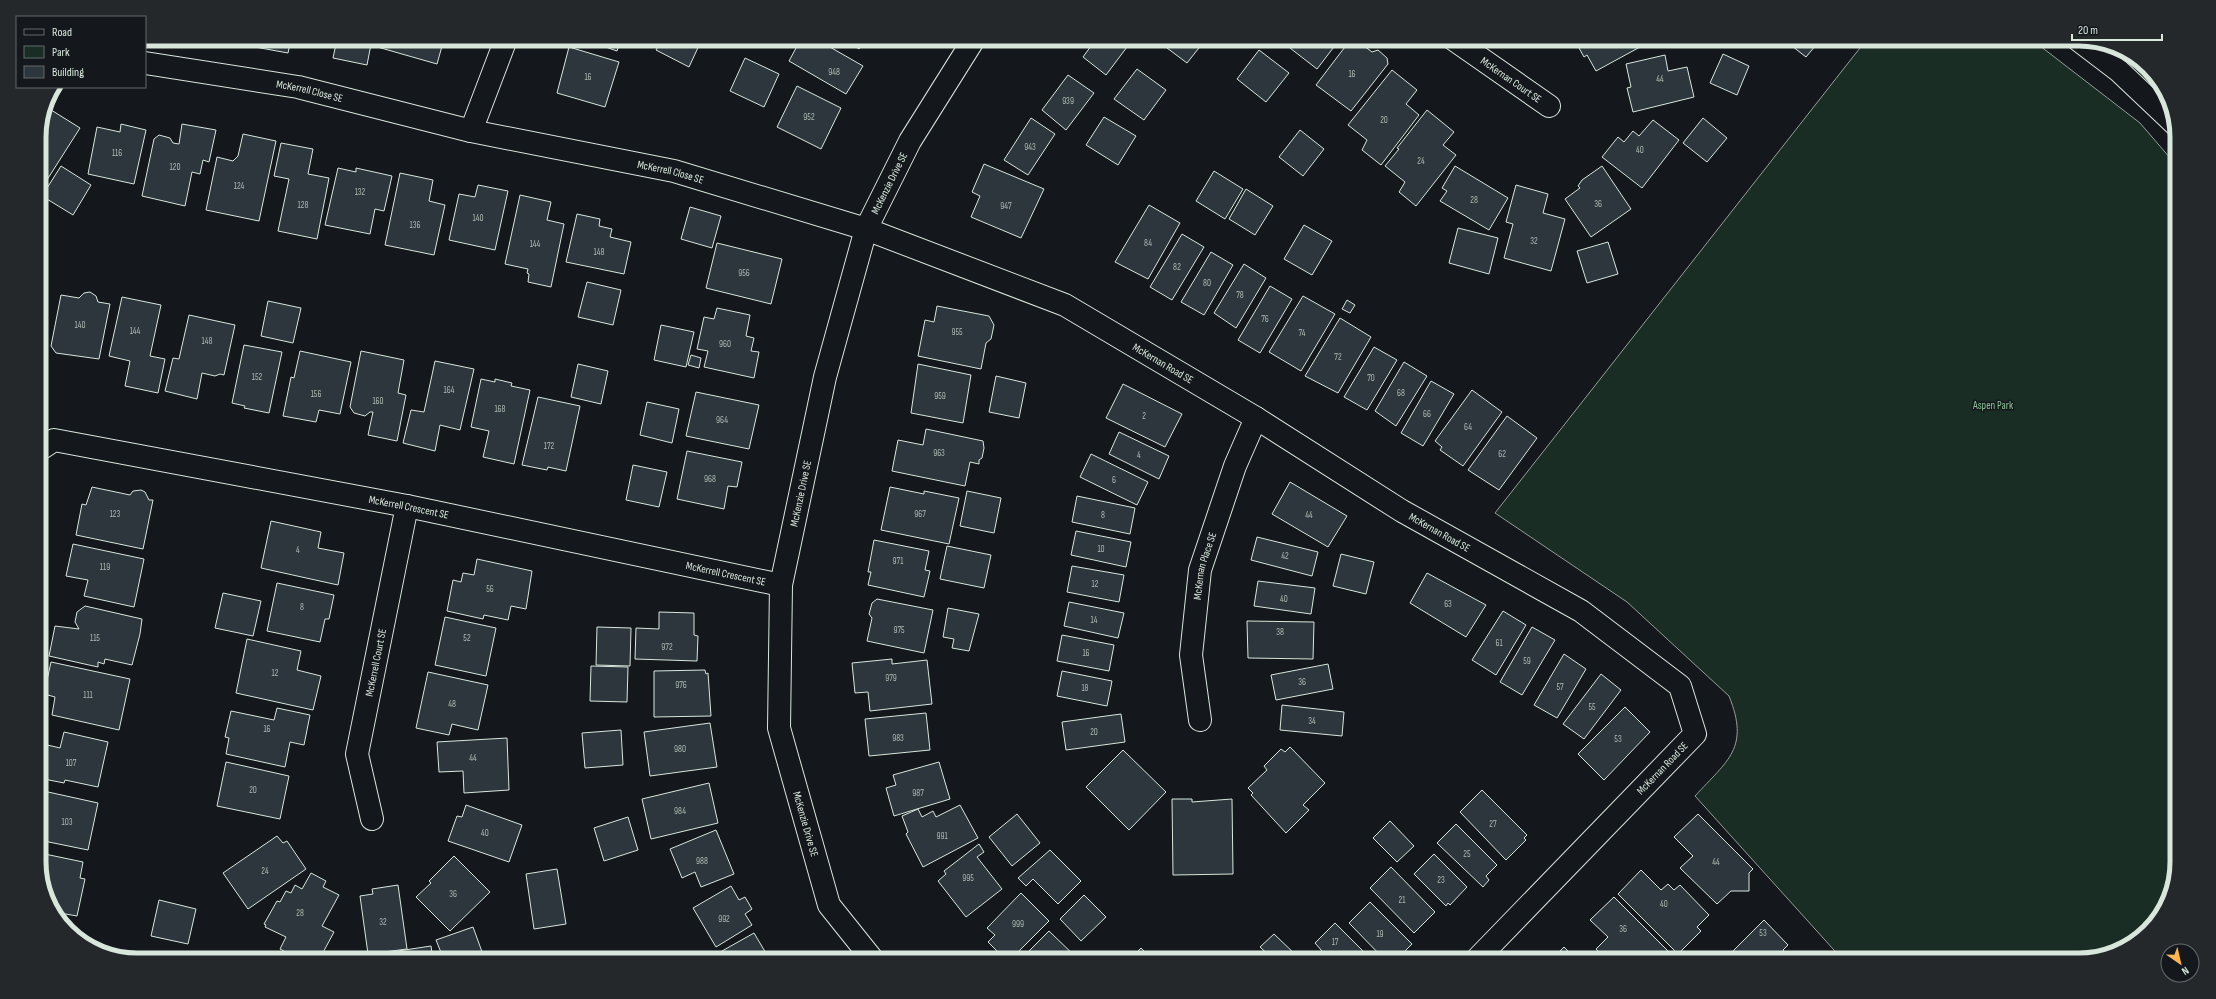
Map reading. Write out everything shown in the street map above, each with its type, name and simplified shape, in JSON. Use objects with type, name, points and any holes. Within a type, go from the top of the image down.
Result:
[{"type":"street","points":[[471,131],[503,46]]},
{"type":"street","name":"McKenzie Drive SE","points":[[867,953],[829,905],[779,728],[781,584],[825,377],[866,229],[910,141],[970,46]]},
{"type":"street","name":"McKernan Court SE","points":[[1463,46],[1549,106]]},
{"type":"street","points":[[2093,47],[2126,65],[2167,114]]},
{"type":"street","name":"McKerrell Close SE","points":[[146,63],[298,87],[471,131],[674,171],[866,229]]},
{"type":"street","name":"McKernan Road SE","points":[[866,229],[1065,305],[1256,418],[1402,511],[1581,611],[1680,686],[1695,734],[1483,953]]},
{"type":"street","name":"McKernan Place SE","points":[[1200,720],[1191,655],[1200,570],[1235,466],[1256,418]]},
{"type":"street","name":"McKerrell Crescent SE","points":[[46,445],[54,440],[407,506],[781,584]]},
{"type":"street","name":"McKerrell Court SE","points":[[372,819],[357,754],[407,506]]},
{"type":"green space","name":"Aspen Park","points":[[1862,46],[2040,46],[2140,123],[2170,158],[2170,868],[2165,891],[2158,908],[2151,918],[2130,938],[2103,950],[2091,952],[1837,953],[1695,796],[1726,762],[1736,741],[1737,728],[1735,714],[1729,696],[1627,602],[1495,513]]},
{"type":"building","points":[[255,46],[290,46],[288,53]]},
{"type":"building","points":[[336,46],[371,46],[367,65],[333,58]]},
{"type":"building","points":[[374,46],[442,46],[437,64]]},
{"type":"building","points":[[603,46],[619,46],[617,51]]},
{"type":"building","points":[[658,46],[699,46],[689,67],[656,50]]},
{"type":"building","points":[[797,46],[828,46],[863,66],[846,94],[789,61]]},
{"type":"building","points":[[1091,46],[1128,46],[1106,75],[1083,57]]},
{"type":"building","points":[[1164,46],[1200,46],[1187,63]]},
{"type":"building","points":[[1287,46],[1335,46],[1317,69]]},
{"type":"building","points":[[1346,46],[1364,46],[1372,52],[1378,50],[1387,58],[1388,64],[1351,111],[1316,85]]},
{"type":"building","points":[[1578,46],[1640,47],[1596,71],[1587,55],[1584,57]]},
{"type":"building","points":[[1792,46],[1815,46],[1806,57]]},
{"type":"building","points":[[569,47],[619,62],[605,107],[557,93]]},
{"type":"building","points":[[1259,50],[1289,73],[1266,102],[1237,79]]},
{"type":"building","points":[[1723,54],[1749,66],[1737,95],[1710,83]]},
{"type":"building","points":[[1665,55],[1668,71],[1687,67],[1694,97],[1633,112],[1627,88],[1631,87],[1626,64]]},
{"type":"building","points":[[745,58],[779,74],[764,107],[730,91]]},
{"type":"building","points":[[1137,69],[1166,90],[1144,120],[1114,99]]},
{"type":"building","points":[[1392,70],[1417,90],[1406,104],[1419,115],[1381,165],[1362,150],[1367,140],[1348,125]]},
{"type":"building","points":[[1068,75],[1094,93],[1066,130],[1042,110]]},
{"type":"building","points":[[797,86],[841,108],[821,149],[777,127]]},
{"type":"building","points":[[50,109],[80,128],[46,181],[46,131]]},
{"type":"building","points":[[1427,110],[1454,132],[1443,145],[1456,155],[1416,206],[1399,192],[1405,182],[1385,166]]},
{"type":"building","points":[[1104,117],[1136,136],[1118,165],[1086,145]]},
{"type":"building","points":[[1031,118],[1055,134],[1028,175],[1004,160]]},
{"type":"building","points":[[1703,118],[1727,138],[1707,162],[1683,143]]},
{"type":"building","points":[[1653,120],[1679,140],[1642,188],[1602,157],[1618,137],[1624,142],[1633,131],[1639,136]]},
{"type":"building","points":[[121,124],[146,130],[134,184],[88,174],[97,127],[120,132]]},
{"type":"building","points":[[182,124],[216,130],[209,162],[203,160],[200,174],[192,172],[185,206],[142,196],[154,139],[159,135],[170,138],[173,143],[179,144]]},
{"type":"building","points":[[1300,130],[1324,149],[1303,176],[1279,157]]},
{"type":"building","points":[[243,134],[276,141],[259,221],[206,210],[217,157],[233,161],[238,156]]},
{"type":"building","points":[[281,143],[313,149],[308,174],[329,178],[317,239],[278,231],[289,179],[274,176]]},
{"type":"building","points":[[984,164],[1044,189],[1021,238],[971,217],[980,196],[972,192]]},
{"type":"building","points":[[61,166],[91,185],[73,215],[46,198],[46,190]]},
{"type":"building","points":[[1455,166],[1508,198],[1489,230],[1440,201],[1447,191],[1442,188]]},
{"type":"building","points":[[1602,166],[1631,209],[1591,237],[1565,199],[1580,188],[1578,186],[1582,180]]},
{"type":"building","points":[[338,168],[356,172],[356,168],[392,176],[384,211],[375,209],[370,234],[325,225]]},
{"type":"building","points":[[1214,171],[1243,189],[1225,219],[1196,201]]},
{"type":"building","points":[[400,173],[433,180],[429,201],[445,205],[434,255],[385,245]]},
{"type":"building","points":[[478,185],[508,191],[495,250],[449,240],[459,194],[475,197]]},
{"type":"building","points":[[1516,185],[1548,194],[1543,213],[1565,219],[1551,271],[1504,258],[1513,224],[1506,222]]},
{"type":"building","points":[[1246,189],[1273,206],[1255,235],[1229,219]]},
{"type":"building","points":[[520,195],[551,202],[547,220],[564,224],[551,287],[528,282],[528,269],[505,264]]},
{"type":"building","points":[[1149,205],[1180,223],[1148,279],[1115,262]]},
{"type":"building","points":[[690,207],[721,216],[712,248],[681,239]]},
{"type":"building","points":[[577,214],[600,219],[599,226],[612,229],[610,237],[631,242],[624,274],[566,262]]},
{"type":"building","points":[[1304,225],[1332,241],[1312,275],[1284,259]]},
{"type":"building","points":[[1458,228],[1498,238],[1489,274],[1449,263]]},
{"type":"building","points":[[1182,234],[1204,247],[1172,300],[1150,287]]},
{"type":"building","points":[[1608,242],[1618,274],[1587,283],[1577,251]]},
{"type":"building","points":[[717,243],[782,259],[771,304],[706,288]]},
{"type":"building","points":[[1211,252],[1233,265],[1204,315],[1181,302]]},
{"type":"building","points":[[1244,264],[1266,278],[1236,328],[1214,313]]},
{"type":"building","points":[[587,282],[621,290],[613,325],[578,317]]},
{"type":"building","points":[[1270,286],[1292,299],[1260,353],[1238,340]]},
{"type":"building","points":[[90,292],[96,296],[98,302],[110,304],[99,359],[56,353],[51,346],[61,295],[79,298],[84,293]]},
{"type":"building","points":[[1303,296],[1335,314],[1301,371],[1269,352]]},
{"type":"building","points":[[122,297],[161,305],[150,356],[165,359],[158,393],[125,386],[130,361],[109,356]]},
{"type":"building","points":[[1347,300],[1355,305],[1350,313],[1342,309]]},
{"type":"building","points":[[268,301],[301,308],[293,343],[261,336]]},
{"type":"building","points":[[937,306],[989,316],[994,325],[991,339],[986,343],[981,369],[918,356],[925,320],[934,322]]},
{"type":"building","points":[[717,308],[750,315],[746,336],[754,338],[751,351],[759,352],[754,378],[704,367],[708,351],[697,349],[704,317],[714,319]]},
{"type":"building","points":[[189,315],[235,325],[224,375],[220,374],[215,376],[202,373],[197,399],[165,391],[173,358],[179,359]]},
{"type":"building","points":[[1340,318],[1371,337],[1338,393],[1305,376]]},
{"type":"building","points":[[661,325],[694,332],[686,367],[654,360]]},
{"type":"building","points":[[244,345],[282,352],[269,413],[244,408],[245,406],[232,403]]},
{"type":"building","points":[[1374,347],[1397,360],[1367,410],[1344,397]]},
{"type":"building","points":[[300,351],[351,362],[340,414],[319,410],[316,422],[283,416],[291,377],[294,378]]},
{"type":"building","points":[[361,351],[404,360],[398,393],[406,395],[397,441],[368,435],[373,412],[370,412],[365,416],[354,413],[350,407]]},
{"type":"building","points":[[691,355],[701,358],[699,368],[688,365]]},
{"type":"building","points":[[435,361],[474,369],[460,430],[440,425],[435,451],[403,443],[411,410],[424,412]]},
{"type":"building","points":[[1404,362],[1427,376],[1396,426],[1375,411]]},
{"type":"building","points":[[578,364],[608,371],[601,404],[571,397]]},
{"type":"building","points":[[918,364],[971,375],[963,423],[911,413]]},
{"type":"building","points":[[996,376],[1026,383],[1019,418],[989,412]]},
{"type":"building","points":[[481,379],[495,382],[495,379],[512,383],[511,386],[530,390],[514,464],[483,457],[489,431],[471,427]]},
{"type":"building","points":[[1431,381],[1454,394],[1423,446],[1401,433]]},
{"type":"building","points":[[1123,384],[1182,414],[1165,447],[1106,418]]},
{"type":"building","points":[[1472,390],[1502,412],[1463,466],[1440,450],[1442,447],[1435,441]]},
{"type":"building","points":[[696,392],[759,405],[749,449],[686,436]]},
{"type":"building","points":[[538,397],[580,406],[566,471],[548,467],[547,470],[522,465]]},
{"type":"building","points":[[647,402],[679,409],[672,443],[640,435]]},
{"type":"building","points":[[1507,416],[1537,438],[1499,490],[1468,470]]},
{"type":"building","points":[[926,429],[983,441],[984,448],[982,458],[979,460],[979,464],[970,462],[965,486],[892,471],[898,440],[923,445]]},
{"type":"building","points":[[1119,432],[1169,456],[1159,479],[1109,454]]},
{"type":"building","points":[[687,451],[742,462],[737,487],[728,486],[724,509],[677,499]]},
{"type":"building","points":[[1091,454],[1148,482],[1137,505],[1080,477]]},
{"type":"building","points":[[633,465],[667,472],[659,507],[626,500]]},
{"type":"building","points":[[1290,482],[1347,516],[1328,547],[1272,514]]},
{"type":"building","points":[[92,487],[130,495],[133,491],[141,490],[145,492],[149,500],[153,500],[143,549],[76,535],[82,504],[86,505]]},
{"type":"building","points":[[890,487],[924,494],[924,491],[959,498],[949,544],[881,530]]},
{"type":"building","points":[[967,491],[1001,498],[994,533],[960,526]]},
{"type":"building","points":[[1077,496],[1135,508],[1130,534],[1072,522]]},
{"type":"building","points":[[271,521],[321,532],[318,548],[344,553],[338,585],[261,568]]},
{"type":"building","points":[[1076,531],[1131,542],[1126,567],[1071,555]]},
{"type":"building","points":[[1257,537],[1318,552],[1312,576],[1251,560]]},
{"type":"building","points":[[874,540],[929,551],[925,570],[930,571],[924,597],[868,585],[871,572],[868,572]]},
{"type":"building","points":[[73,544],[144,559],[134,607],[84,596],[88,580],[66,576]]},
{"type":"building","points":[[947,546],[991,555],[984,588],[940,579]]},
{"type":"building","points":[[1341,554],[1374,562],[1366,594],[1333,586]]},
{"type":"building","points":[[477,559],[532,571],[526,609],[511,606],[508,620],[484,615],[483,619],[447,611],[453,580],[461,582],[463,573],[474,575]]},
{"type":"building","points":[[1072,566],[1124,575],[1119,602],[1067,592]]},
{"type":"building","points":[[1427,573],[1486,605],[1466,637],[1410,603]]},
{"type":"building","points":[[1258,581],[1315,588],[1311,614],[1254,606]]},
{"type":"building","points":[[277,583],[334,595],[329,619],[325,619],[320,642],[267,631]]},
{"type":"building","points":[[223,593],[261,601],[253,636],[215,628]]},
{"type":"building","points":[[877,599],[933,610],[924,653],[867,641],[872,618],[869,614],[872,603]]},
{"type":"building","points":[[1069,602],[1124,613],[1118,638],[1064,626]]},
{"type":"building","points":[[85,606],[142,619],[140,634],[132,665],[105,659],[104,664],[98,662],[98,667],[49,656],[55,626],[79,629],[75,622],[77,612]]},
{"type":"building","points":[[948,608],[979,614],[969,651],[952,648],[954,639],[943,637]]},
{"type":"building","points":[[1503,611],[1526,625],[1496,675],[1472,660]]},
{"type":"building","points":[[659,612],[694,613],[694,635],[698,636],[697,661],[635,659],[636,628],[659,629]]},
{"type":"building","points":[[445,617],[496,628],[486,676],[435,665]]},
{"type":"building","points":[[1247,621],[1314,622],[1313,659],[1248,658]]},
{"type":"building","points":[[597,627],[631,628],[630,666],[596,665]]},
{"type":"building","points":[[1532,627],[1555,640],[1522,695],[1500,682]]},
{"type":"building","points":[[1062,635],[1114,645],[1109,671],[1057,661]]},
{"type":"building","points":[[247,639],[301,651],[297,670],[321,676],[313,710],[236,693]]},
{"type":"building","points":[[1564,654],[1586,669],[1557,718],[1534,705]]},
{"type":"building","points":[[892,659],[892,664],[927,660],[932,704],[870,711],[868,692],[855,693],[852,663]]},
{"type":"building","points":[[51,662],[130,679],[119,730],[52,715],[55,697],[46,695],[46,685]]},
{"type":"building","points":[[1328,664],[1333,689],[1276,700],[1271,675]]},
{"type":"building","points":[[591,666],[628,667],[627,702],[590,701]]},
{"type":"building","points":[[705,670],[706,674],[708,673],[711,716],[654,717],[654,671]]},
{"type":"building","points":[[1062,671],[1112,681],[1107,706],[1057,696]]},
{"type":"building","points":[[428,672],[488,685],[478,730],[452,724],[449,735],[416,728]]},
{"type":"building","points":[[1601,674],[1621,690],[1584,739],[1563,724]]},
{"type":"building","points":[[1282,705],[1344,712],[1342,736],[1280,730]]},
{"type":"building","points":[[1625,707],[1650,732],[1604,780],[1578,754]]},
{"type":"building","points":[[277,708],[310,715],[304,745],[290,742],[285,767],[226,754],[229,738],[225,737],[231,711],[274,720]]},
{"type":"building","points":[[926,713],[930,750],[869,756],[865,719]]},
{"type":"building","points":[[1121,714],[1125,742],[1066,750],[1062,722]]},
{"type":"building","points":[[710,723],[717,767],[650,776],[644,732]]},
{"type":"building","points":[[621,730],[623,765],[585,768],[582,733]]},
{"type":"building","points":[[64,732],[108,742],[98,787],[65,780],[64,783],[46,779],[46,745],[60,748]]},
{"type":"building","points":[[507,738],[509,790],[464,793],[463,771],[439,772],[437,742]]},
{"type":"building","points":[[1290,747],[1325,783],[1303,805],[1309,810],[1286,833],[1251,795],[1253,793],[1248,788],[1267,770],[1264,766],[1281,749],[1285,752]]},
{"type":"building","points":[[1123,750],[1166,792],[1129,830],[1086,787]]},
{"type":"building","points":[[226,762],[289,776],[280,819],[217,806]]},
{"type":"building","points":[[939,762],[950,799],[894,816],[886,788],[896,785],[893,775]]},
{"type":"building","points":[[709,783],[718,823],[651,839],[642,799]]},
{"type":"building","points":[[1482,790],[1527,835],[1524,838],[1526,840],[1506,860],[1460,812]]},
{"type":"building","points":[[46,792],[98,803],[88,850],[46,841]]},
{"type":"building","points":[[1172,799],[1192,799],[1192,802],[1232,799],[1233,874],[1173,875]]},
{"type":"building","points":[[466,805],[522,825],[509,862],[448,841],[457,816],[462,817]]},
{"type":"building","points":[[960,805],[978,838],[923,867],[906,834],[908,832],[902,816],[918,809],[922,817],[933,811],[936,817]]},
{"type":"building","points":[[1017,814],[1040,843],[1012,866],[989,837]]},
{"type":"building","points":[[1698,814],[1753,869],[1749,873],[1749,891],[1731,891],[1717,904],[1680,868],[1693,856],[1674,837]]},
{"type":"building","points":[[628,817],[638,850],[604,861],[594,828]]},
{"type":"building","points":[[1390,821],[1414,846],[1397,862],[1373,838]]},
{"type":"building","points":[[1456,824],[1497,865],[1486,876],[1489,880],[1483,887],[1437,843]]},
{"type":"building","points":[[716,830],[734,874],[701,887],[695,872],[682,878],[670,849]]},
{"type":"building","points":[[277,836],[283,843],[287,841],[306,869],[248,909],[223,873]]},
{"type":"building","points":[[979,844],[984,852],[977,857],[1002,889],[966,917],[938,881],[946,874],[944,871]]},
{"type":"building","points":[[1050,850],[1081,881],[1058,904],[1033,879],[1026,886],[1018,878]]},
{"type":"building","points":[[46,854],[83,862],[80,878],[85,879],[77,916],[61,913],[55,902],[48,880]]},
{"type":"building","points":[[1434,854],[1467,887],[1450,905],[1448,903],[1446,906],[1414,874]]},
{"type":"building","points":[[454,856],[490,892],[450,931],[416,897],[431,883],[429,881]]},
{"type":"building","points":[[1391,867],[1435,912],[1414,933],[1370,888]]},
{"type":"building","points":[[557,869],[566,924],[534,929],[526,874]]},
{"type":"building","points":[[1641,870],[1661,890],[1668,884],[1674,890],[1680,885],[1709,915],[1697,927],[1701,931],[1679,953],[1677,953],[1618,894]]},
{"type":"building","points":[[311,873],[326,881],[323,887],[339,895],[322,926],[334,932],[323,953],[288,953],[280,949],[286,937],[265,927],[266,925],[264,924],[277,901],[280,902],[286,891],[291,893],[295,885],[302,889]]},
{"type":"building","points":[[398,885],[407,949],[368,953],[360,896],[373,894],[372,889]]},
{"type":"building","points":[[731,886],[739,900],[745,897],[752,909],[745,914],[752,925],[716,947],[693,908]]},
{"type":"building","points":[[1021,893],[1049,921],[1017,953],[999,953],[988,942],[995,935],[987,928]]},
{"type":"building","points":[[1084,895],[1106,917],[1081,941],[1060,919]]},
{"type":"building","points":[[1614,897],[1670,953],[1600,953],[1596,949],[1608,937],[1590,920]]},
{"type":"building","points":[[159,900],[196,909],[188,944],[151,936]]},
{"type":"building","points":[[1370,902],[1412,944],[1404,952],[1405,953],[1378,953],[1349,923]]},
{"type":"building","points":[[1764,920],[1788,945],[1783,950],[1786,953],[1731,953]]},
{"type":"building","points":[[1335,923],[1365,953],[1324,953],[1315,943]]},
{"type":"building","points":[[473,927],[482,953],[441,953],[436,940]]},
{"type":"building","points":[[1049,931],[1072,953],[1027,953]]},
{"type":"building","points":[[754,933],[766,953],[718,953]]},
{"type":"building","points":[[1274,934],[1294,953],[1266,953],[1260,947]]},
{"type":"building","points":[[431,946],[432,953],[398,953],[398,951]]},
{"type":"building","points":[[1564,947],[1570,953],[1558,953]]},
{"type":"building","points":[[1141,948],[1146,953],[1136,953]]}]
